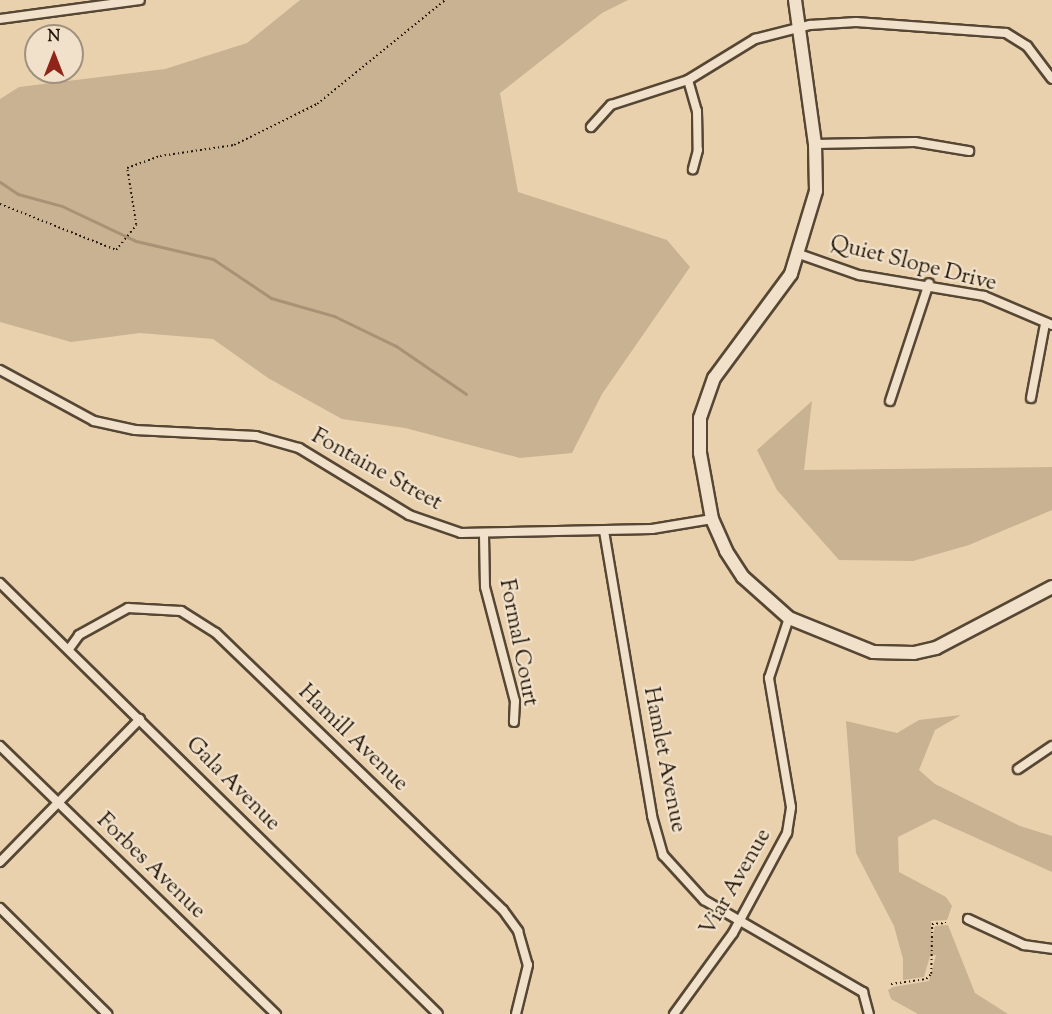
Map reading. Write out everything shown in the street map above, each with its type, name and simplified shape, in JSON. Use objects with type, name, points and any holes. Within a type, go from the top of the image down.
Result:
[{"type":"street","points":[[0,19],[140,0]]},
{"type":"street","points":[[795,0],[815,144],[816,191],[799,254],[791,274],[706,394],[700,418],[700,453],[712,519],[743,577],[789,618],[863,649],[914,653],[959,639],[1052,587]]},
{"type":"street","points":[[591,128],[611,105],[688,80],[755,39],[797,27],[856,22],[991,30],[1027,46],[1052,79]]},
{"type":"street","points":[[688,80],[697,111],[698,150],[693,169]]},
{"type":"street","points":[[815,144],[915,142],[969,151]]},
{"type":"street","name":"Quiet Slope Drive","points":[[799,254],[859,275],[928,283],[984,296],[1048,325]]},
{"type":"street","points":[[890,401],[928,283]]},
{"type":"street","points":[[1031,398],[1048,325]]},
{"type":"street","name":"Fontaine Street","points":[[0,370],[94,421],[135,430],[256,436],[299,448],[409,515],[432,526],[484,535],[604,531],[712,519]]},
{"type":"street","name":"Hamlet Avenue","points":[[604,531],[651,816],[663,855],[704,900],[866,998],[869,1014]]},
{"type":"street","name":"Formal Court","points":[[484,535],[486,587],[515,701],[514,722]]},
{"type":"street","name":"Gala Avenue","points":[[0,583],[438,1014]]},
{"type":"street","name":"Hamill Avenue","points":[[69,649],[79,635],[128,608],[181,611],[216,633],[504,910],[518,931],[528,965],[516,1014]]},
{"type":"street","name":"Viar Avenue","points":[[674,1014],[740,920],[774,863],[790,816],[769,678],[789,618]]},
{"type":"street","points":[[0,862],[140,719]]},
{"type":"street","name":"Forbes Avenue","points":[[0,746],[276,1014]]},
{"type":"street","points":[[1018,769],[1052,746]]},
{"type":"street","points":[[0,908],[107,1014]]},
{"type":"street","points":[[968,919],[1024,945],[1052,949]]},
{"type":"path","points":[[0,204],[116,250],[136,225],[127,168],[160,156],[234,145],[317,104],[445,0]]},
{"type":"path","points":[[891,984],[926,979],[931,974],[933,924],[946,923]]},
{"type":"shaded area","points":[[300,0],[628,0],[602,13],[500,93],[518,192],[667,240],[690,267],[602,394],[572,453],[520,458],[405,428],[342,419],[268,378],[213,339],[140,333],[71,342],[0,322],[0,99],[19,87],[43,84],[84,84],[84,79],[165,69],[247,43]]},
{"type":"shaded area","points":[[812,401],[804,470],[1052,467],[1052,510],[969,545],[913,561],[839,560],[777,490],[757,450]]},
{"type":"shaded area","points":[[961,715],[935,730],[919,770],[935,784],[1020,826],[1052,836],[1052,872],[934,819],[898,837],[899,872],[946,897],[952,906],[947,920],[931,921],[932,937],[935,926],[948,925],[975,993],[1008,1014],[918,1014],[891,999],[888,990],[893,987],[929,981],[936,955],[930,956],[924,977],[903,980],[903,959],[894,926],[856,853],[846,721],[897,733],[919,720]]},
{"type":"waterway","points":[[0,182],[18,194],[62,206],[136,241],[213,259],[271,298],[334,316],[396,346],[466,394]]}]
